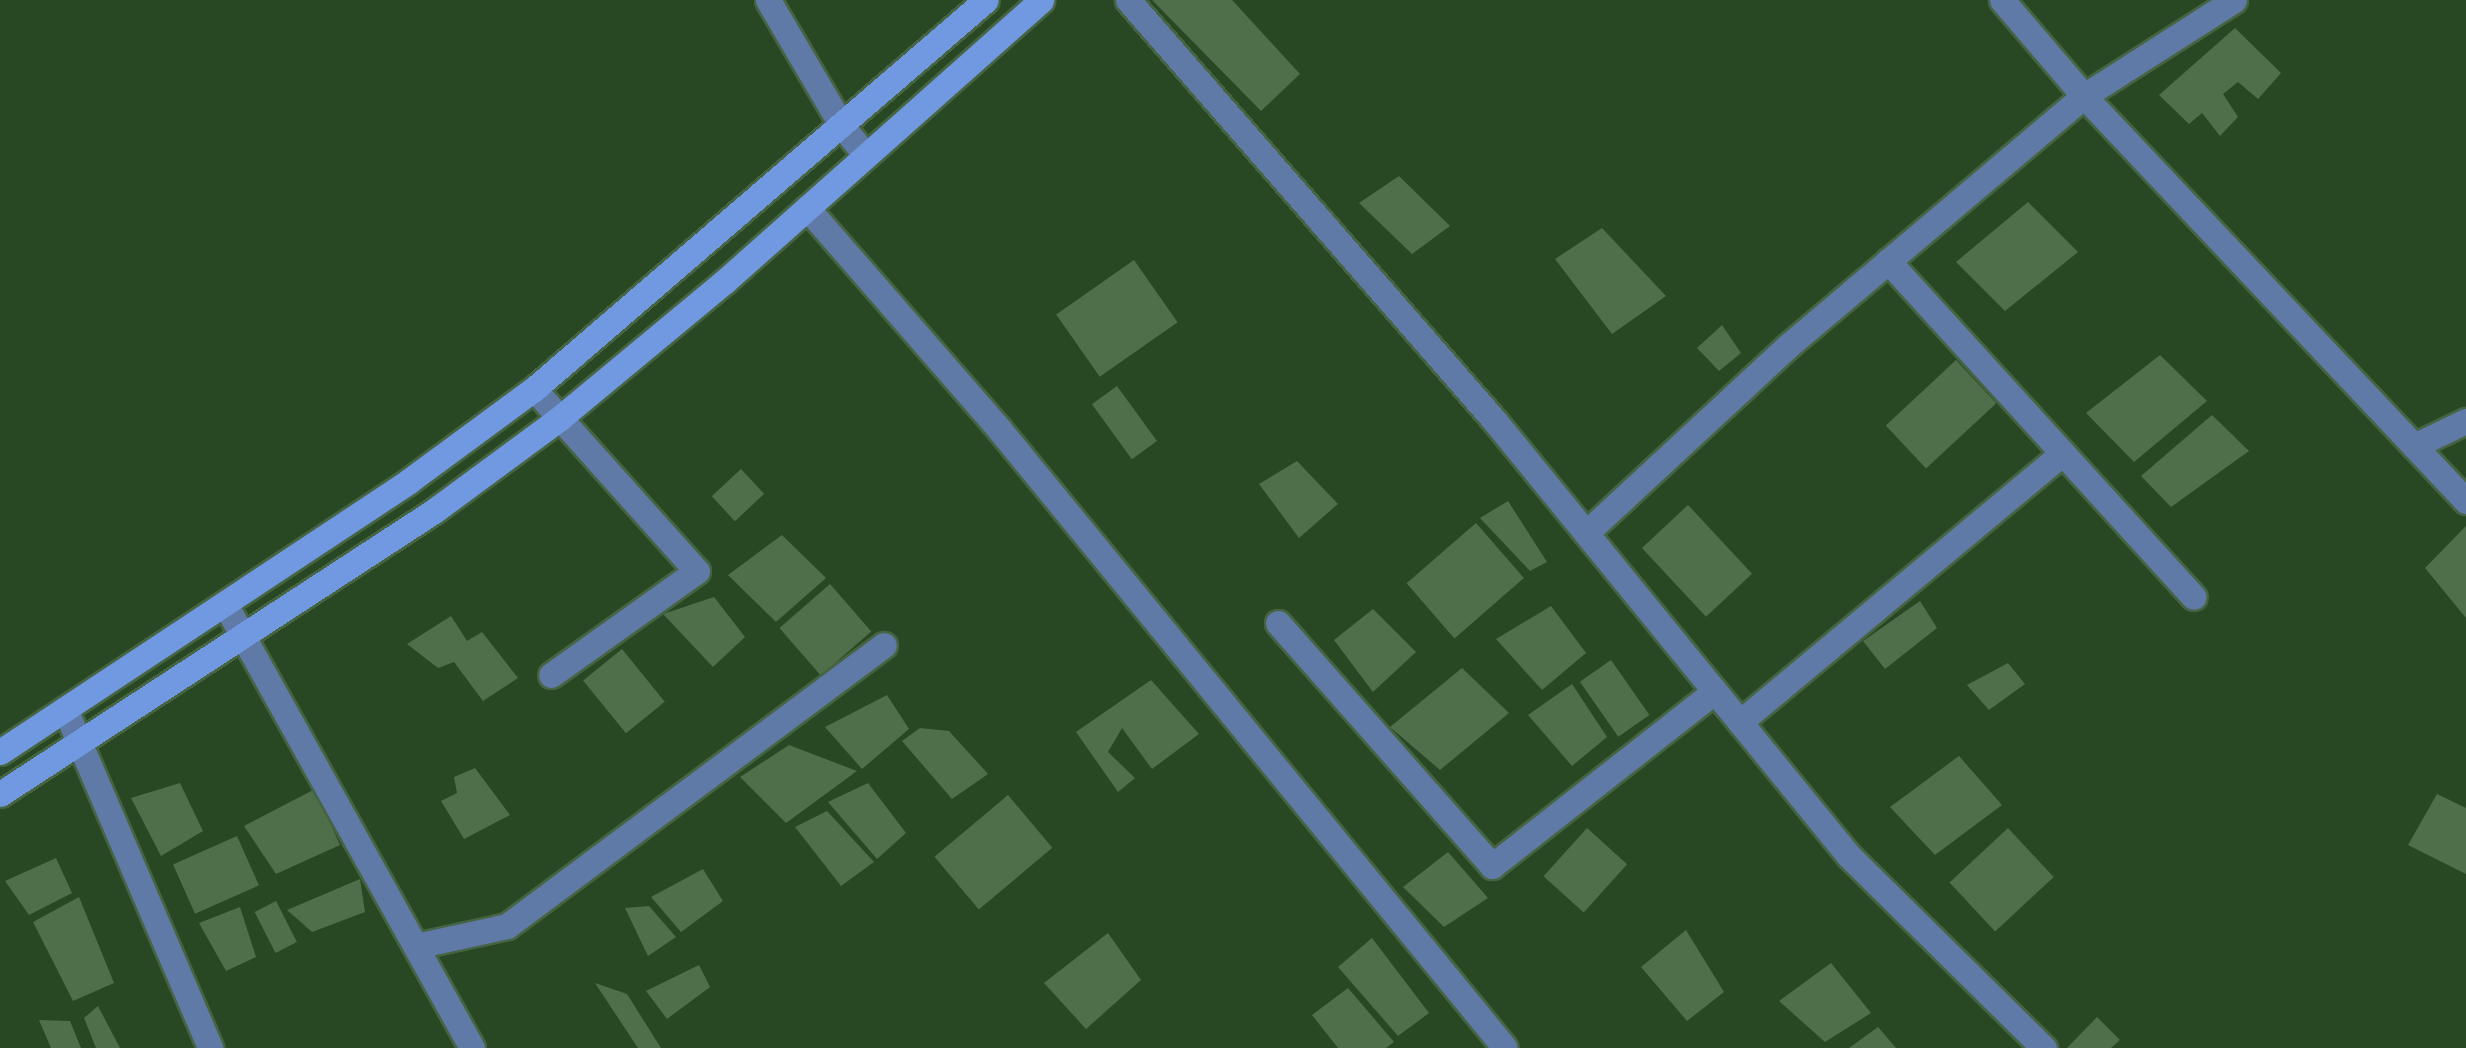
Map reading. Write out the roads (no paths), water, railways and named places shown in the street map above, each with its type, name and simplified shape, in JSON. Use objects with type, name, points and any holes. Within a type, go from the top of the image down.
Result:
[{"type":"main road","points":[[0,752],[408,480],[534,389],[986,0]]},
{"type":"main road","points":[[0,794],[434,510],[560,418],[807,208],[1041,0]]},
{"type":"street","points":[[768,0],[842,126],[865,154]]},
{"type":"street","points":[[1128,0],[1494,420],[1849,856],[2044,1048]]},
{"type":"street","points":[[2002,0],[2084,96],[2466,501]]},
{"type":"street","points":[[1586,533],[1788,346],[2084,96],[2234,0]]},
{"type":"street","points":[[807,208],[1000,429],[1506,1048]]},
{"type":"street","points":[[1888,261],[2194,597]]},
{"type":"street","points":[[534,389],[697,572],[551,675]]},
{"type":"street","points":[[2414,446],[2466,420]]},
{"type":"street","points":[[1740,722],[2063,452]]},
{"type":"street","points":[[225,604],[472,1048]]},
{"type":"street","points":[[1278,622],[1492,866],[1715,691]]},
{"type":"street","points":[[416,946],[507,926],[884,645]]},
{"type":"street","points":[[65,709],[203,1046]]}]
